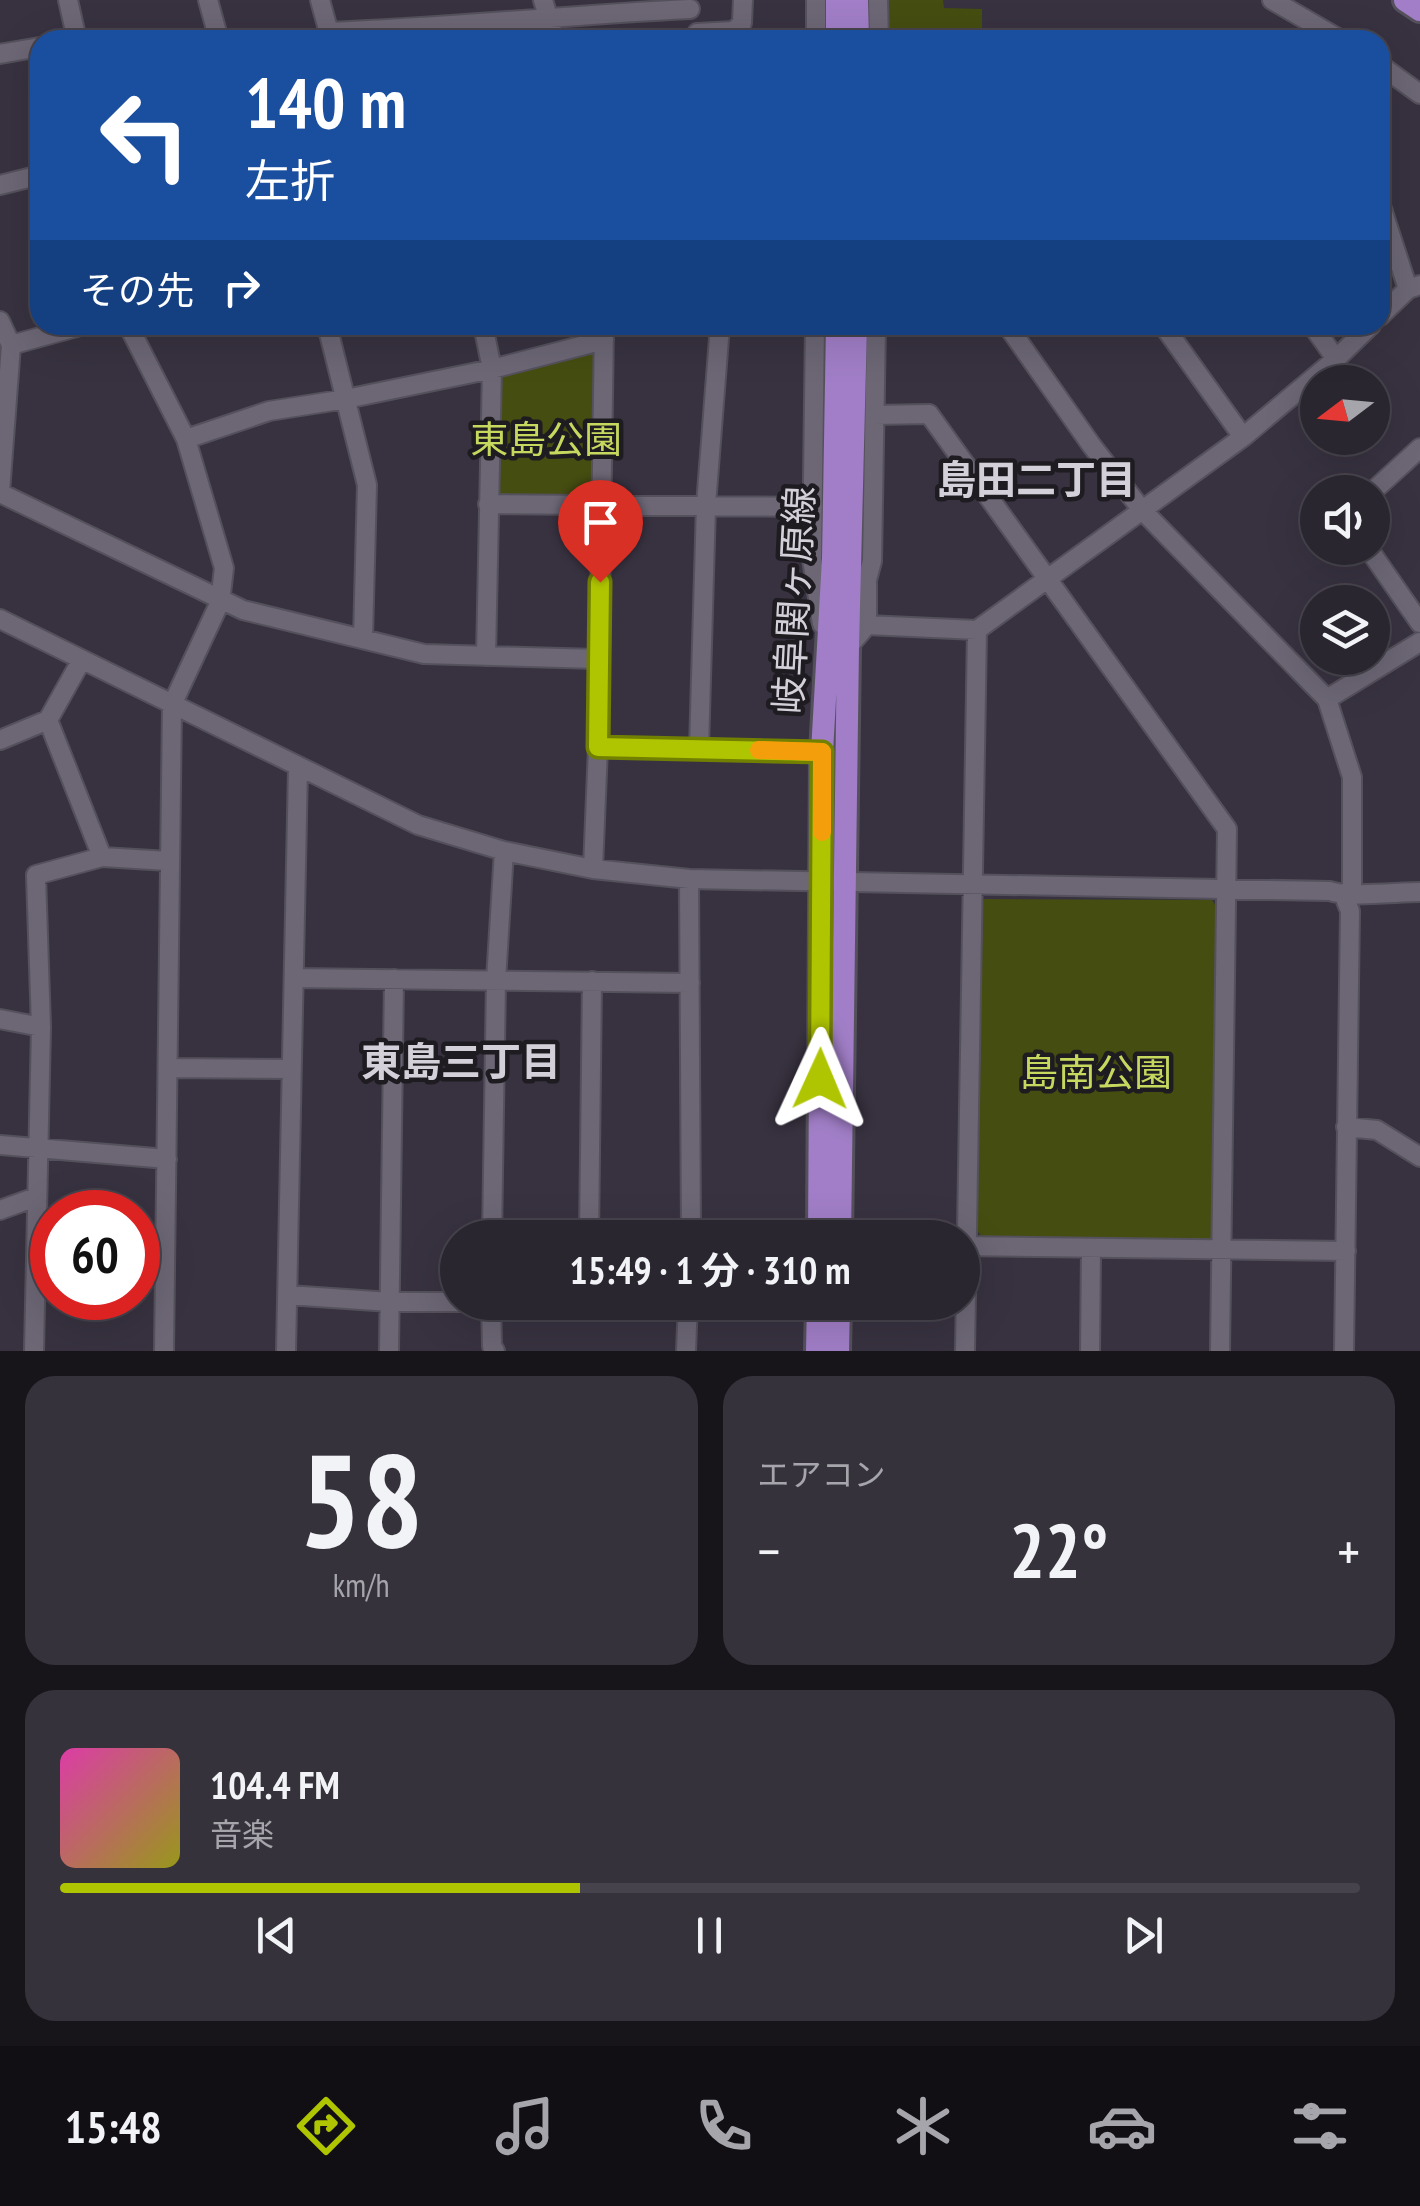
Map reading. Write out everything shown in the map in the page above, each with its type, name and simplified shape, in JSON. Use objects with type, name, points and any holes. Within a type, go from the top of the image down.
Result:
[{"type":"main road","points":[[837,0],[838,30]]},
{"type":"main road","points":[[858,0],[858,30]]},
{"type":"main road","points":[[1405,0],[1420,10]]},
{"type":"main road","name":"岐阜関ヶ原線","points":[[836,335],[842,560]]},
{"type":"main road","name":"岐阜関ヶ原線","points":[[820,1220],[834,881],[837,646],[855,335]]},
{"type":"main road","name":"岐阜関ヶ原線","points":[[837,646],[822,752],[834,881],[840,1220]]},
{"type":"main road","points":[[817,1351],[818,1320]]},
{"type":"main road","points":[[838,1351],[839,1320]]},
{"type":"street","points":[[68,0],[75,30]]},
{"type":"street","points":[[208,0],[217,30]]},
{"type":"street","points":[[320,0],[328,30]]},
{"type":"street","points":[[735,30],[742,23],[742,0]]},
{"type":"street","points":[[816,0],[816,30]]},
{"type":"street","points":[[878,0],[879,30]]},
{"type":"street","points":[[1272,0],[1324,30]]},
{"type":"street","points":[[465,30],[546,8],[689,4],[696,30]]},
{"type":"street","points":[[0,54],[30,49]]},
{"type":"street","points":[[1390,72],[1420,94]]},
{"type":"street","points":[[0,185],[30,178]]},
{"type":"street","points":[[1390,228],[1414,287],[1390,307]]},
{"type":"street","points":[[0,321],[11,344],[0,492],[243,610],[424,654],[598,659]]},
{"type":"street","points":[[11,344],[46,335]]},
{"type":"street","points":[[133,335],[186,438],[224,568],[220,602],[172,706],[164,1351]]},
{"type":"street","points":[[330,335],[367,485],[363,638]]},
{"type":"street","points":[[485,335],[492,368],[486,656]]},
{"type":"street","points":[[186,438],[269,410],[346,399],[492,368],[598,335]]},
{"type":"street","points":[[593,870],[604,335]]},
{"type":"street","points":[[699,748],[706,505],[719,335]]},
{"type":"street","points":[[815,335],[812,559],[837,646],[866,626],[976,630],[1243,437],[1361,335]]},
{"type":"street","points":[[866,626],[867,580],[872,561],[876,335]]},
{"type":"street","points":[[1014,335],[1142,510],[1326,699],[1352,777],[1352,886],[1344,896]]},
{"type":"street","points":[[1170,335],[1243,437]]},
{"type":"street","points":[[1319,335],[1336,359]]},
{"type":"street","points":[[875,414],[930,414],[1227,829],[1220,1351]]},
{"type":"street","points":[[1390,476],[1420,448]]},
{"type":"street","points":[[488,504],[813,507]]},
{"type":"street","points":[[1380,565],[1420,622]]},
{"type":"street","points":[[0,619],[418,825],[504,851],[593,870],[689,878],[1225,888],[1330,891],[1344,896],[1359,892],[1420,892]]},
{"type":"street","points":[[965,1220],[976,630]]},
{"type":"street","points":[[1326,699],[1420,642]]},
{"type":"street","points":[[0,740],[48,720],[81,661]]},
{"type":"street","points":[[48,720],[102,857]]},
{"type":"street","points":[[598,747],[822,752]]},
{"type":"street","points":[[286,1351],[298,767]]},
{"type":"street","points":[[492,1220],[496,980],[504,851]]},
{"type":"street","points":[[36,1190],[41,1027],[36,875],[102,857],[169,861]]},
{"type":"street","points":[[689,878],[691,1220]]},
{"type":"street","points":[[1344,896],[1350,910],[1344,1351]]},
{"type":"street","points":[[294,978],[690,982]]},
{"type":"street","points":[[389,1351],[394,979]]},
{"type":"street","points":[[589,1220],[592,982]]},
{"type":"street","points":[[0,1019],[41,1027]]},
{"type":"street","points":[[168,1068],[291,1069]]},
{"type":"street","points":[[1346,1127],[1377,1130],[1420,1157]]},
{"type":"street","points":[[0,1145],[167,1159]]},
{"type":"street","points":[[0,1210],[30,1198]]},
{"type":"street","points":[[980,1246],[1346,1251]]},
{"type":"street","points":[[1090,1351],[1091,1249]]},
{"type":"street","points":[[288,1295],[440,1302]]},
{"type":"street","points":[[34,1320],[34,1351]]},
{"type":"street","points":[[492,1320],[492,1346],[496,1351]]},
{"type":"street","points":[[686,1351],[687,1320]]},
{"type":"street","points":[[965,1320],[965,1351]]},
{"type":"green space","points":[[887,0],[943,0],[944,8],[982,9],[982,30],[888,30]]},
{"type":"green space","name":"東島公園","points":[[591,351],[597,355],[594,495],[588,500],[496,495],[498,380],[502,374]]},
{"type":"green space","name":"島南公園","points":[[984,899],[1212,900],[1218,909],[1212,1238],[1206,1244],[985,1241],[980,1234],[980,1220],[973,1220],[980,904]]},
{"type":"slow traffic","points":[[759,750],[822,752],[822,832]]},
{"type":"district","name":"島田二丁目","points":[[1036,479]]},
{"type":"district","name":"東島三丁目","points":[[461,1061]]},
{"type":"route","points":[[600,582],[598,747],[822,752],[820,1079]]}]
